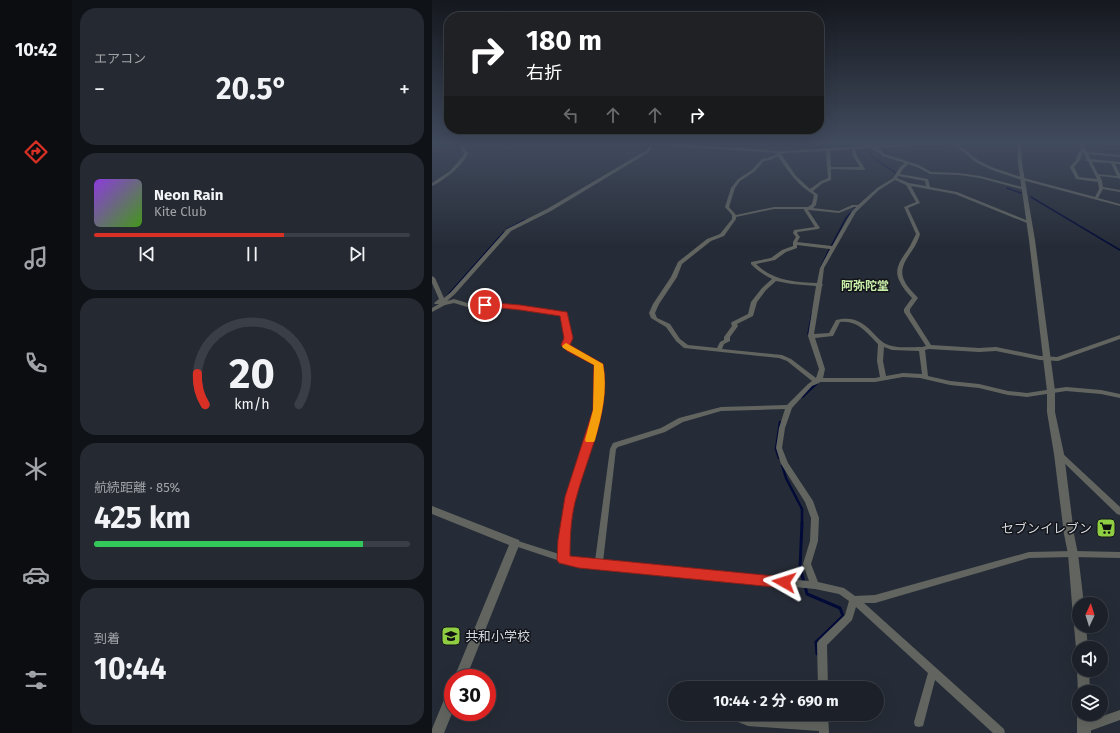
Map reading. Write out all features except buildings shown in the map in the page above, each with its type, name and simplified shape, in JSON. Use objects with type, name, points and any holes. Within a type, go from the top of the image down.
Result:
[{"type":"street","points":[[432,185],[443,177]]},
{"type":"street","points":[[434,309],[453,293],[509,230],[549,210],[604,177]]},
{"type":"street","points":[[735,216],[727,206],[736,183],[744,177]]},
{"type":"street","points":[[794,177],[801,185],[816,195],[813,208],[806,210],[818,228],[796,231],[795,234],[798,237],[795,247],[784,251],[777,257],[753,264],[760,271],[774,280],[820,285]]},
{"type":"street","points":[[810,191],[822,182],[830,179],[830,177]]},
{"type":"street","points":[[896,177],[908,184],[956,193],[1029,222]]},
{"type":"street","points":[[818,381],[822,369],[811,336],[822,268],[850,216],[878,189],[896,177]]},
{"type":"street","points":[[898,177],[927,180],[928,187]]},
{"type":"street","points":[[976,177],[1025,189]]},
{"type":"street","points":[[1018,177],[1120,205]]},
{"type":"street","points":[[1077,177],[1100,181]]},
{"type":"street","points":[[1096,198],[1102,188],[1097,177]]},
{"type":"street","points":[[1023,179],[1051,391],[1051,412],[1059,454],[1073,554],[1077,597]]},
{"type":"street","points":[[908,184],[918,203],[906,207],[918,234],[914,243],[902,260],[899,270],[901,280],[915,298],[907,309],[908,312],[929,347]]},
{"type":"street","points":[[1102,188],[1120,191]]},
{"type":"street","points":[[818,381],[789,360],[780,356],[686,347],[679,342],[669,326],[655,319],[652,313],[656,304],[674,277],[680,263],[709,240],[722,235],[735,216],[770,209],[809,208],[839,212],[853,206],[859,206]]},
{"type":"street","points":[[795,243],[833,248]]},
{"type":"street","points":[[432,278],[442,299],[433,308],[434,309]]},
{"type":"street","points":[[719,350],[722,343],[727,341],[727,337],[735,326],[734,324],[751,315],[754,302],[764,288],[774,280]]},
{"type":"street","points":[[434,309],[443,304],[454,301],[474,306],[496,305],[562,313],[565,315],[569,338],[565,345],[599,364],[598,410],[570,497],[564,540],[563,560]]},
{"type":"street","points":[[811,336],[831,335],[838,321],[855,321],[881,344],[892,348],[922,349],[929,347],[979,350],[996,349],[1046,359],[1058,359],[1120,337]]},
{"type":"street","points":[[881,344],[880,361],[883,378]]},
{"type":"street","points":[[922,349],[925,377]]},
{"type":"street","points":[[815,585],[807,564],[814,541],[815,518],[809,500],[785,464],[779,448],[782,428],[789,407],[806,389],[818,381],[875,380],[903,375],[925,377],[950,383],[979,386],[1008,393],[1027,395],[1066,389],[1101,392],[1120,396]]},
{"type":"street","points":[[599,564],[612,449],[615,445],[663,430],[681,420],[721,409],[789,407]]},
{"type":"street","points":[[1059,454],[1120,512]]},
{"type":"street","points":[[433,511],[563,560],[815,585],[841,591],[854,600],[1000,733]]},
{"type":"street","points":[[464,669],[516,543]]},
{"type":"street","points":[[854,600],[875,599],[1029,555],[1120,555]]},
{"type":"street","points":[[823,681],[822,643],[849,617],[854,600]]},
{"type":"street","points":[[919,722],[933,672]]},
{"type":"street","points":[[437,733],[444,716]]},
{"type":"street","points":[[1084,730],[1120,716]]},
{"type":"street","points":[[756,721],[824,729]]},
{"type":"waterway","points":[[873,192],[895,177]]},
{"type":"waterway","points":[[1007,188],[1021,193]]},
{"type":"waterway","points":[[1031,197],[1120,250]]},
{"type":"waterway","points":[[831,247],[846,218],[856,207]]},
{"type":"waterway","points":[[507,229],[525,220]]},
{"type":"waterway","points":[[447,296],[504,232]]},
{"type":"waterway","points":[[821,267],[830,248]]},
{"type":"waterway","points":[[808,334],[812,313]]},
{"type":"waterway","points":[[802,397],[817,383]]},
{"type":"waterway","points":[[779,458],[776,449],[780,422]]},
{"type":"waterway","points":[[782,465],[786,478],[802,509],[802,523]]},
{"type":"waterway","points":[[802,523],[800,568],[804,582]]},
{"type":"waterway","points":[[805,586],[807,594],[840,608],[843,616],[816,642],[817,654]]},
{"type":"slow traffic","points":[[566,346],[599,364],[598,410],[590,440]]},
{"type":"place","name":"セブンイレブン","points":[[1106,528]]},
{"type":"place","name":"共和小学校","points":[[451,636]]},
{"type":"district","name":"阿弥陀堂","points":[[865,286]]},
{"type":"route","points":[[485,305],[520,307],[564,314],[569,338],[565,345],[599,364],[598,410],[594,428],[570,497],[564,540],[563,560],[579,563],[784,582]]}]
